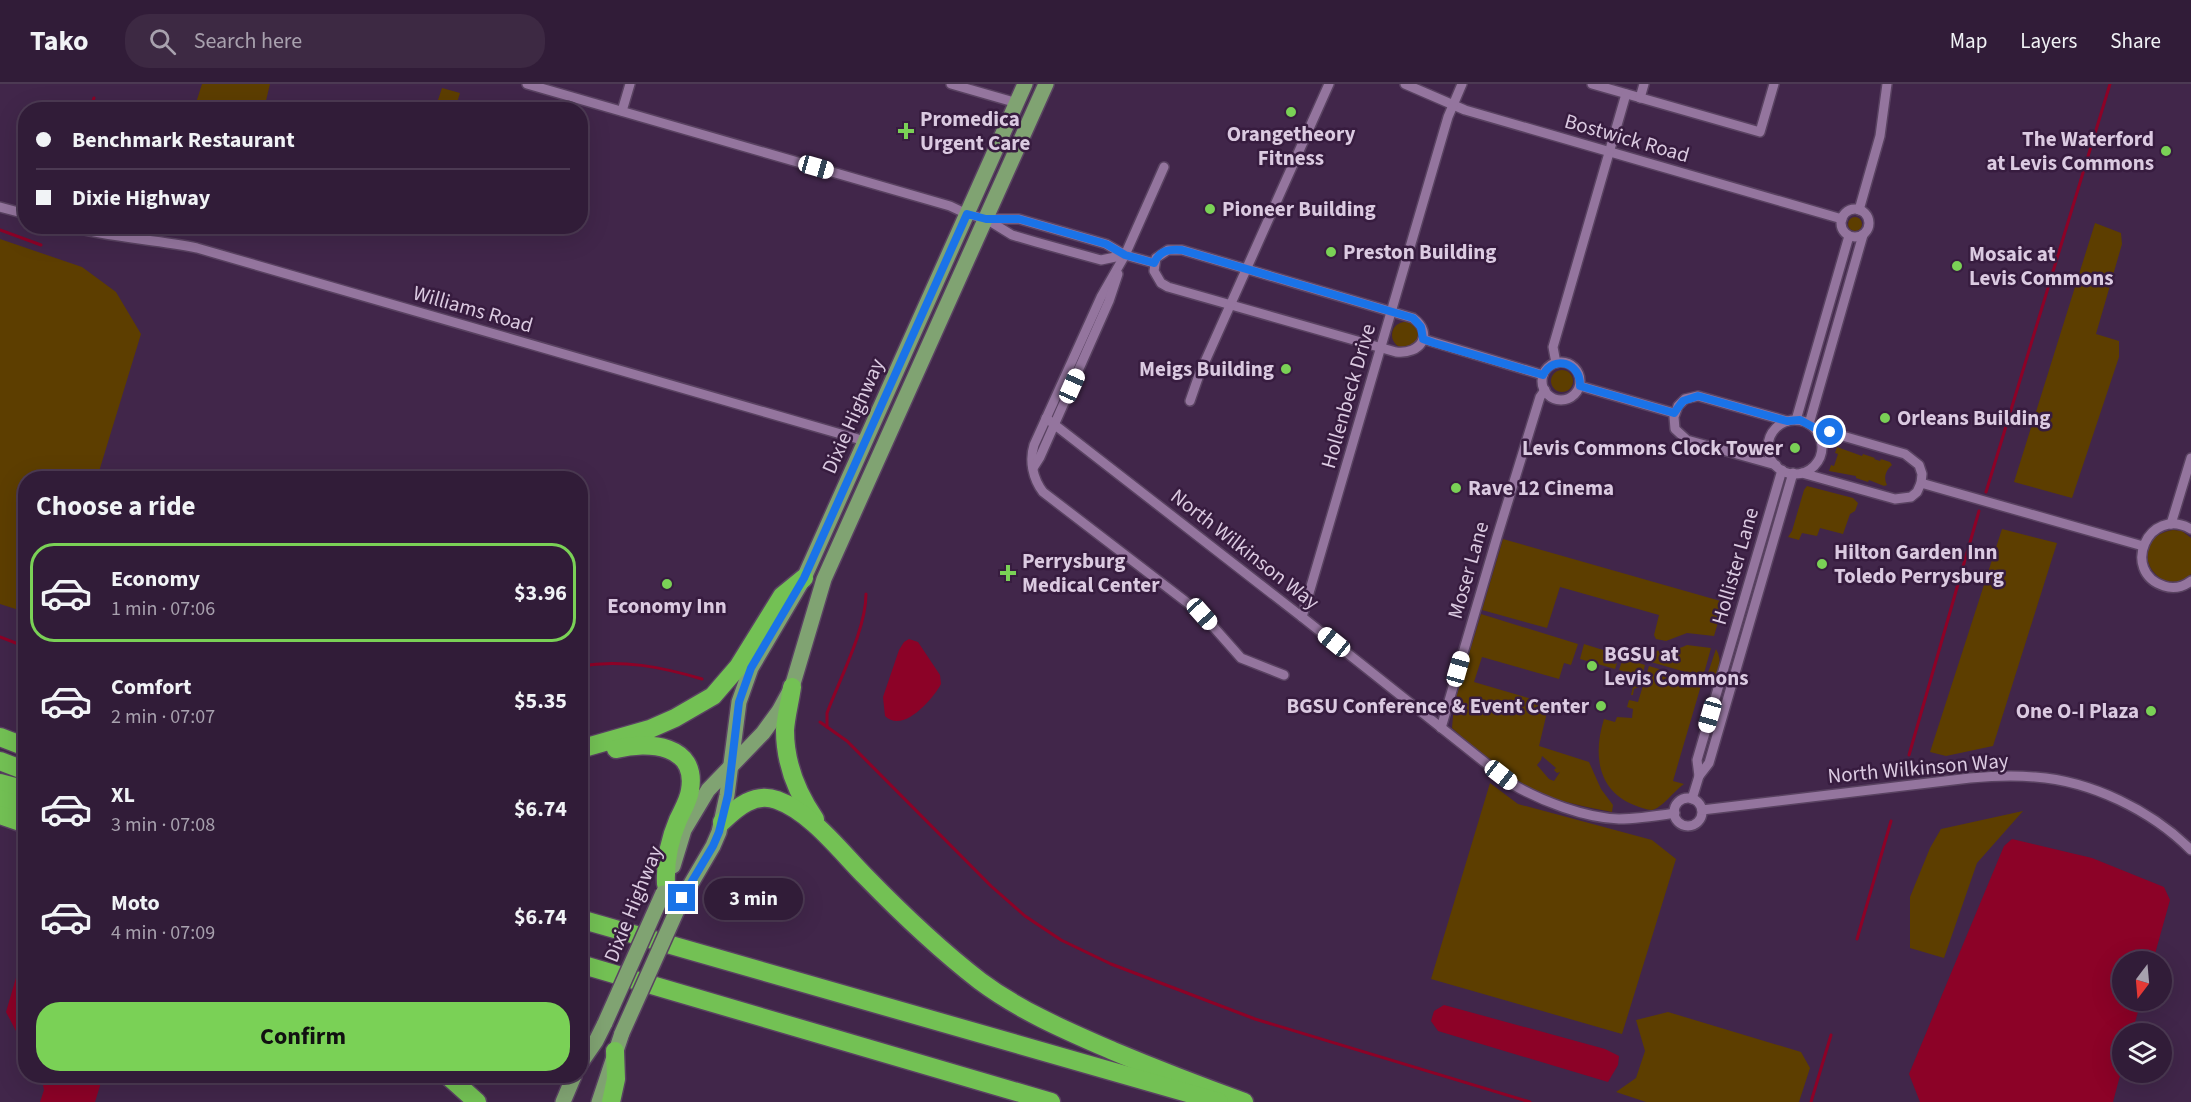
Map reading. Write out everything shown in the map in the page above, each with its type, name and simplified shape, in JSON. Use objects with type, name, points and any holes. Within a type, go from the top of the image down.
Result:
[{"type":"highway","points":[[588,747],[650,729],[675,718],[713,696],[738,667],[782,596],[804,578]]},
{"type":"highway","points":[[792,687],[785,728],[786,748],[802,800],[828,837]]},
{"type":"highway","points":[[0,732],[18,737]]},
{"type":"highway","points":[[0,737],[18,744]]},
{"type":"highway","points":[[588,756],[632,746],[658,746],[679,755],[688,768],[691,782],[690,792],[672,837],[665,889]]},
{"type":"highway","points":[[0,761],[18,768]]},
{"type":"highway","points":[[0,783],[18,788]]},
{"type":"highway","points":[[722,822],[736,808],[748,801],[775,799],[804,817],[828,837],[926,935],[982,982],[1012,1002],[1083,1038],[1244,1102]]},
{"type":"highway","points":[[0,800],[18,806]]},
{"type":"highway","points":[[0,815],[18,821]]},
{"type":"highway","points":[[588,921],[1219,1102]]},
{"type":"highway","points":[[588,968],[1051,1102]]},
{"type":"highway","points":[[611,1102],[615,1079],[615,1051]]},
{"type":"highway","points":[[451,1083],[467,1102]]},
{"type":"highway","points":[[454,1083],[477,1102]]},
{"type":"main road","name":"Dixie Highway","points":[[599,1102],[622,1033],[682,898],[713,846],[722,822],[732,766],[732,747],[739,702],[751,668],[804,578],[1025,84]]},
{"type":"main road","name":"Dixie Highway","points":[[588,1052],[605,1023],[665,889],[684,830],[708,790],[763,733],[779,711],[792,687],[824,579],[1046,84]]},
{"type":"main road","points":[[563,1102],[571,1083]]},
{"type":"street","points":[[527,84],[950,206],[967,214],[986,219],[1019,219],[1106,244],[1125,255],[1154,263]]},
{"type":"street","points":[[622,111],[630,84]]},
{"type":"street","points":[[951,84],[1017,103]]},
{"type":"street","points":[[1190,401],[1198,375],[1329,84]]},
{"type":"street","name":"Bostwick Road","points":[[1405,84],[1453,105],[1842,219]]},
{"type":"street","name":"Hollenbeck Drive","points":[[1302,617],[1453,105],[1462,84]]},
{"type":"street","points":[[1592,84],[1611,87],[1626,94],[1760,132],[1774,84]]},
{"type":"street","points":[[1640,98],[1644,84]]},
{"type":"street","points":[[1859,210],[1880,136],[1887,84]]},
{"type":"street","points":[[1556,363],[1554,347],[1626,94]]},
{"type":"street","points":[[1033,468],[1109,301],[1125,255],[1164,167]]},
{"type":"street","points":[[0,207],[18,212]]},
{"type":"street","points":[[1859,210],[1847,212],[1842,219],[1842,227],[1849,236],[1863,235]]},
{"type":"street","points":[[1798,473],[1814,466],[1821,454],[1821,440],[1812,426],[1863,235],[1868,228],[1869,219],[1859,210]]},
{"type":"street","points":[[986,219],[1012,235],[1101,260],[1125,255]]},
{"type":"street","name":"Williams Road","points":[[100,234],[176,243],[197,248],[865,441]]},
{"type":"street","points":[[1779,467],[1770,455],[1768,443],[1777,427],[1791,421],[1849,236]]},
{"type":"street","points":[[1174,249],[1246,268],[1413,318],[1423,333],[1423,339],[1419,347],[1405,353],[1380,349],[1167,287],[1155,276],[1154,263],[1161,253],[1174,249]]},
{"type":"street","points":[[1125,255],[1101,297],[1032,451],[1034,478],[1043,492],[1202,614],[1241,658],[1284,675]]},
{"type":"street","points":[[1423,339],[1543,375]]},
{"type":"street","points":[[1556,363],[1565,363],[1579,374],[1580,386],[1572,395],[1562,399],[1554,398],[1542,384],[1547,368],[1556,363]]},
{"type":"street","points":[[1580,386],[1674,413]]},
{"type":"street","name":"Moser Lane","points":[[1441,728],[1540,397],[1545,390]]},
{"type":"street","points":[[1698,396],[1812,426],[1905,454],[1919,465],[1922,474],[1922,483],[1917,492],[1911,497],[1894,499],[1687,440],[1676,429],[1674,413],[1683,401],[1698,396]]},
{"type":"street","name":"North Wilkinson Way","points":[[1046,418],[1512,784],[1543,800],[1603,818],[1634,818],[1675,813],[1680,823],[1690,825],[1699,820],[1702,810],[1970,778],[2037,777],[2088,788],[2128,805],[2166,828],[2191,850]]},
{"type":"street","points":[[2171,524],[2191,458]]},
{"type":"street","name":"Hollister Lane","points":[[1699,776],[1697,760],[1779,467]]},
{"type":"street","name":"Hollister Lane","points":[[1692,799],[1699,776],[1709,763],[1798,473]]},
{"type":"street","points":[[1922,483],[2143,546]]},
{"type":"street","points":[[2191,529],[2179,524],[2157,528],[2151,533],[2142,552],[2145,570],[2157,583],[2175,587],[2191,582]]},
{"type":"street","points":[[1675,813],[1675,808],[1680,801],[1692,799],[1699,803],[1702,810]]},
{"type":"shaded area","points":[[202,84],[270,84],[266,102],[196,102]]},
{"type":"shaded area","points":[[442,88],[460,93],[457,102],[437,102]]},
{"type":"shaded area","points":[[1852,217],[1858,217],[1862,224],[1858,231],[1852,231],[1848,227],[1848,221]]},
{"type":"shaded area","points":[[2095,223],[2121,233],[2122,244],[2096,334],[2119,341],[2119,357],[2072,498],[2014,482]]},
{"type":"shaded area","points":[[0,239],[82,267],[116,292],[141,334],[99,471],[18,471],[18,610],[0,604]]},
{"type":"shaded area","points":[[1405,322],[1414,326],[1418,335],[1414,344],[1405,348],[1396,344],[1392,335],[1396,326]]},
{"type":"shaded area","points":[[1562,370],[1570,373],[1573,381],[1570,389],[1562,392],[1554,389],[1551,381],[1554,373]]},
{"type":"shaded area","points":[[1837,447],[1862,456],[1863,454],[1880,461],[1881,459],[1890,462],[1892,465],[1885,476],[1887,485],[1829,471],[1831,465],[1834,466],[1838,454],[1835,453]]},
{"type":"shaded area","points":[[1807,486],[1853,498],[1858,503],[1855,511],[1850,514],[1843,534],[1820,528],[1817,536],[1802,533],[1799,540],[1788,537]]},
{"type":"shaded area","points":[[2002,529],[2057,543],[1993,746],[1946,756],[1930,752]]},
{"type":"shaded area","points":[[2173,530],[2182,531],[2191,538],[2191,574],[2179,581],[2167,581],[2157,576],[2150,567],[2147,556],[2149,545],[2157,536]]},
{"type":"shaded area","points":[[1503,539],[1724,602],[1714,636],[1687,633],[1666,641],[1656,639],[1654,635],[1659,615],[1560,587],[1547,628],[1482,610]]},
{"type":"shaded area","points":[[1481,614],[1578,644],[1571,665],[1564,663],[1559,679],[1482,657],[1474,682],[1549,704],[1539,746],[1589,762],[1601,789],[1613,805],[1612,812],[1551,797],[1522,785],[1490,762],[1452,728],[1454,704]],"holes":[[[1542,756],[1556,768],[1554,770],[1557,773],[1560,772],[1554,781],[1549,779],[1537,765]]]},
{"type":"shaded area","points":[[909,639],[918,642],[940,675],[941,684],[925,705],[909,718],[900,721],[892,720],[885,716],[883,697],[899,650]]},
{"type":"shaded area","points":[[1584,644],[1619,655],[1618,659],[1617,656],[1608,654],[1606,661],[1617,663],[1615,669],[1580,659]]},
{"type":"shaded area","points":[[1687,645],[1711,648],[1703,677],[1637,658],[1637,654],[1647,656],[1649,651],[1673,650]]},
{"type":"shaded area","points":[[1716,649],[1720,662],[1715,682],[1706,679]]},
{"type":"shaded area","points":[[1623,658],[1645,665],[1639,687],[1634,689],[1633,695],[1631,695],[1635,678],[1619,670]]},
{"type":"shaded area","points":[[1649,666],[1702,682],[1673,781],[1684,784],[1660,806],[1652,810],[1634,805],[1612,790],[1605,780],[1599,758],[1604,719],[1615,722],[1617,717],[1632,718],[1633,709],[1627,707],[1629,700],[1638,702]]},
{"type":"shaded area","points":[[1490,783],[1518,804],[1652,840],[1676,859],[1622,1034],[1431,979]]},
{"type":"shaded area","points":[[2023,811],[1977,863],[1944,958],[1910,948],[1910,897],[1930,848],[1941,829]]},
{"type":"shaded area","points":[[2012,839],[2092,858],[2164,887],[2170,900],[2156,951],[2112,951],[2112,1011],[2138,1011],[2135,1023],[2112,1023],[2112,1083],[2118,1083],[2113,1102],[1920,1102],[1909,1074],[2004,846]]},
{"type":"shaded area","points":[[18,971],[18,1035],[6,1012]]},
{"type":"shaded area","points":[[1444,1005],[1605,1049],[1619,1056],[1618,1065],[1608,1082],[1438,1031],[1431,1021],[1434,1011]]},
{"type":"shaded area","points":[[1668,1012],[1801,1052],[1810,1068],[1799,1102],[1646,1102],[1616,1092],[1636,1078],[1645,1051],[1636,1020]]},
{"type":"shaded area","points":[[42,1083],[101,1083],[95,1102],[40,1102],[44,1090]]},
{"type":"waterway","points":[[1986,492],[2110,84]]},
{"type":"waterway","points":[[93,102],[94,98]]},
{"type":"waterway","points":[[0,230],[41,245]]},
{"type":"waterway","points":[[1909,755],[1979,511]]},
{"type":"waterway","points":[[827,727],[827,713],[862,622],[866,594]]},
{"type":"waterway","points":[[0,637],[18,644]]},
{"type":"waterway","points":[[588,665],[611,663],[642,665],[702,679]]},
{"type":"waterway","points":[[820,722],[847,741],[991,886],[1025,916],[1061,940],[1111,964],[1255,1019],[1530,1102]]},
{"type":"waterway","points":[[1857,939],[1891,821]]},
{"type":"waterway","points":[[1811,1102],[1831,1035]]},
{"type":"place","name":"Orangetheory Fitness","points":[[1291,112]]},
{"type":"place","name":"Promedica Urgent Care","points":[[906,131]]},
{"type":"place","name":"The Waterford at Levis Commons","points":[[2166,151]]},
{"type":"place","name":"Pioneer Building","points":[[1210,209]]},
{"type":"place","name":"Preston Building","points":[[1331,252]]},
{"type":"place","name":"Mosaic at Levis Commons","points":[[1957,266]]},
{"type":"place","name":"Meigs Building","points":[[1286,369]]},
{"type":"place","name":"Orleans Building","points":[[1885,418]]},
{"type":"place","name":"Levis Commons Clock Tower","points":[[1795,448]]},
{"type":"place","name":"Rave 12 Cinema","points":[[1456,488]]},
{"type":"place","name":"Hilton Garden Inn Toledo Perrysburg","points":[[1822,564]]},
{"type":"place","name":"Perrysburg Medical Center","points":[[1008,573]]},
{"type":"place","name":"Economy Inn","points":[[667,584]]},
{"type":"place","name":"BGSU at Levis Commons","points":[[1592,666]]},
{"type":"place","name":"BGSU Conference & Event Center","points":[[1601,706]]},
{"type":"place","name":"One O-I Plaza","points":[[2151,711]]},
{"type":"route","points":[[682,898],[719,832],[728,795],[739,702],[751,668],[804,578],[967,214],[986,219],[1019,219],[1106,244],[1125,255],[1154,263],[1161,253],[1174,249],[1257,271],[1413,318],[1421,327],[1423,339],[1434,343],[1543,375],[1551,365],[1560,362],[1569,364],[1579,374],[1580,386],[1674,413],[1685,399],[1698,396],[1787,421],[1800,420],[1815,428],[1830,432]]}]
